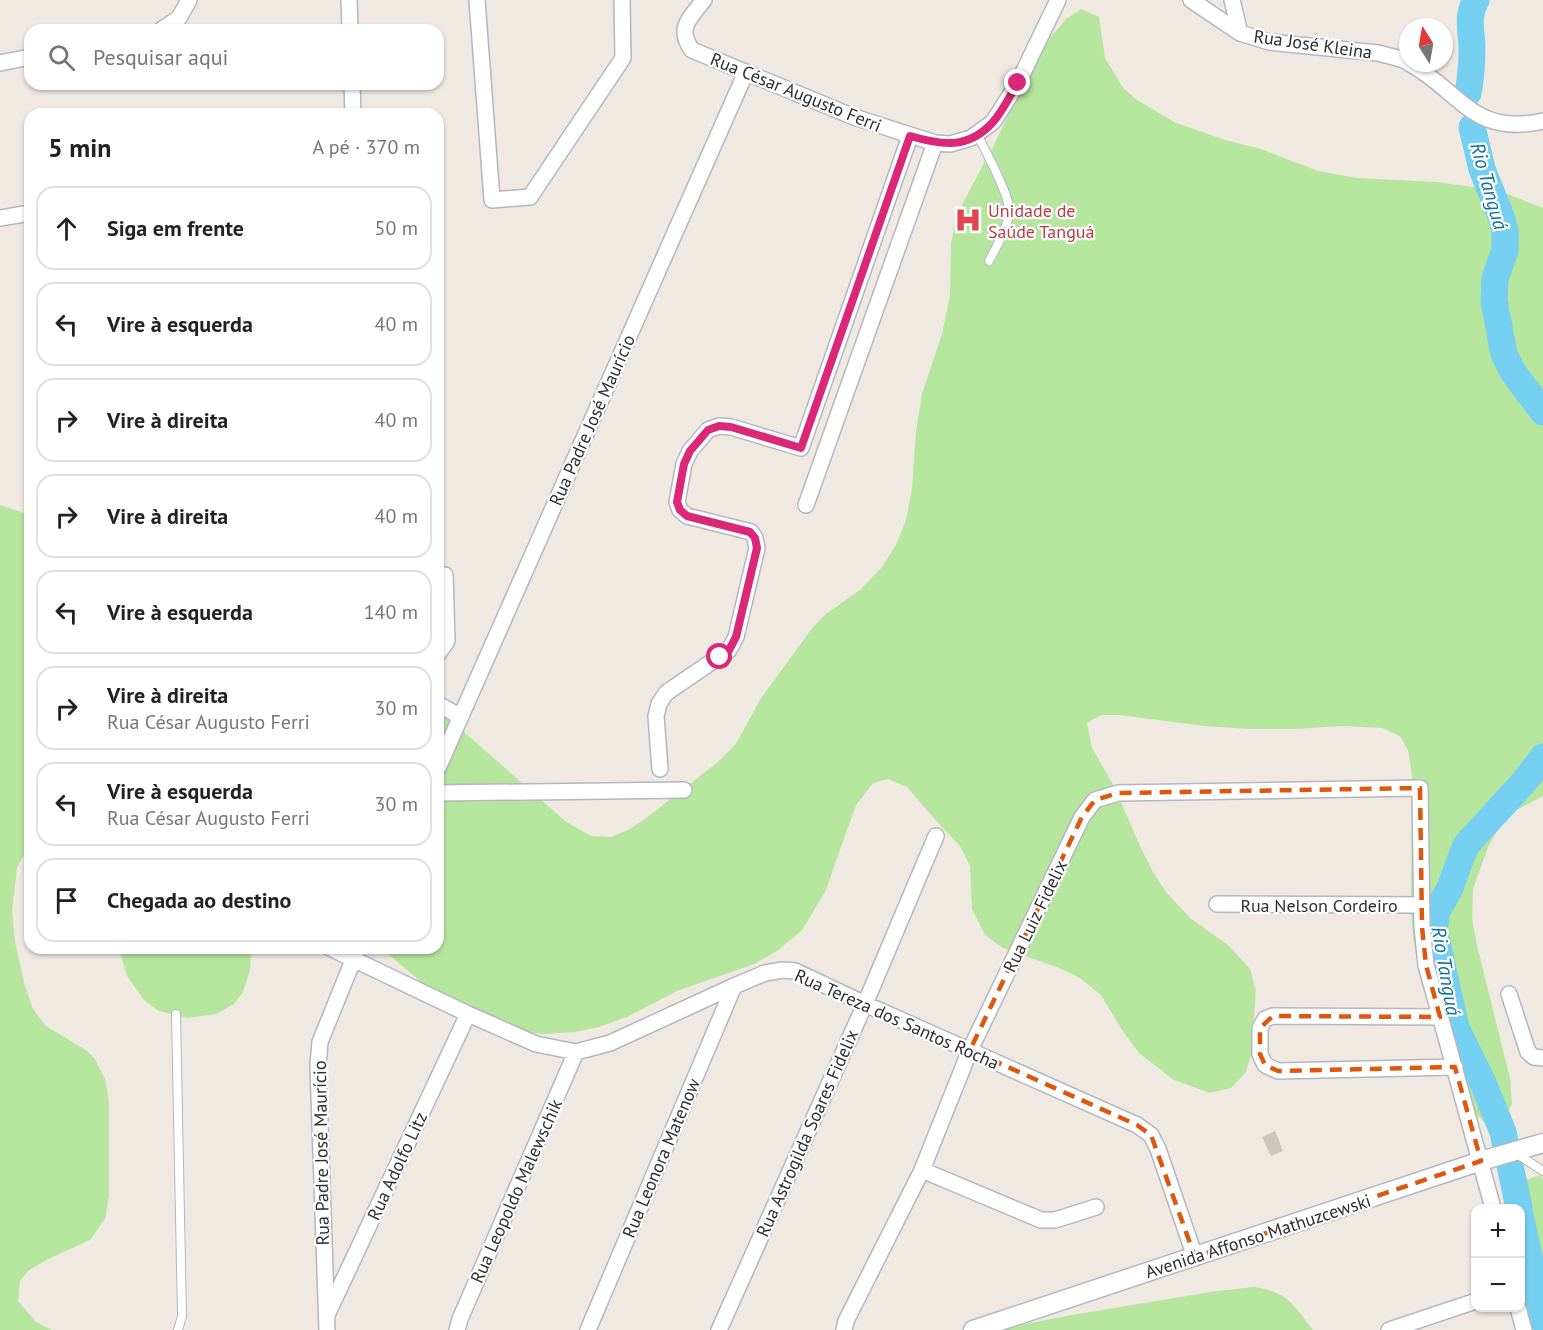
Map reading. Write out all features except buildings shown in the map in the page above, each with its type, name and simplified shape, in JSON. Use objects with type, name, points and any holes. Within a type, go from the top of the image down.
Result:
[{"type":"street","points":[[170,24],[179,18],[189,0]]},
{"type":"street","points":[[350,0],[350,24]]},
{"type":"street","points":[[477,0],[492,200],[530,197],[623,58],[622,0]]},
{"type":"street","name":"Rua César Augusto Ferri","points":[[704,0],[688,20],[684,30],[685,41],[692,50],[854,117],[934,143],[950,144],[977,135],[993,122],[1018,83],[1058,0]]},
{"type":"street","name":"Rua José Kleina","points":[[1191,0],[1240,33],[1269,42],[1378,53],[1399,58]]},
{"type":"street","points":[[1232,0],[1240,33]]},
{"type":"street","points":[[0,63],[24,58]]},
{"type":"street","name":"Rua Padre José Maurício","points":[[444,755],[746,72]]},
{"type":"street","name":"Rua José Kleina","points":[[1424,72],[1463,105],[1483,118],[1505,124],[1529,124],[1543,121]]},
{"type":"street","points":[[352,90],[353,108]]},
{"type":"street","points":[[660,769],[656,716],[659,704],[666,693],[729,650],[736,637],[757,548],[755,538],[750,532],[687,516],[680,510],[677,502],[684,464],[690,451],[708,430],[719,426],[731,427],[801,448],[910,136]]},
{"type":"street","points":[[806,505],[934,143]]},
{"type":"street","points":[[0,218],[24,214]]},
{"type":"street","points":[[444,645],[447,641],[445,575]]},
{"type":"street","points":[[444,707],[461,717]]},
{"type":"street","name":"Rua Luiz Fidelix","points":[[844,1330],[921,1170],[970,1050],[1082,817],[1095,800],[1118,793],[1420,788],[1422,905]]},
{"type":"street","points":[[444,793],[684,790]]},
{"type":"street","name":"Rua Astrogilda Soares Fidelix","points":[[719,1330],[865,1004],[936,836]]},
{"type":"street","name":"Rua Nelson Cordeiro","points":[[1217,904],[1422,905]]},
{"type":"street","points":[[1422,905],[1426,964],[1492,1204]]},
{"type":"street","name":"Rua Padre José Maurício","points":[[326,1324],[318,1065],[320,1042],[356,954]]},
{"type":"street","name":"Rua Tereza dos Santos Rocha","points":[[358,954],[468,1014],[536,1044],[576,1052],[610,1043],[765,973],[795,971],[1137,1125],[1151,1136],[1158,1149],[1195,1257]]},
{"type":"street","name":"Rua Leonora Matenow","points":[[588,1330],[734,986]]},
{"type":"street","points":[[1509,994],[1528,1052],[1534,1057],[1543,1058]]},
{"type":"street","name":"Rua Adolfo Litz","points":[[326,1324],[468,1014]]},
{"type":"street","points":[[1440,1017],[1273,1016],[1265,1019],[1260,1028],[1260,1054],[1265,1065],[1278,1071],[1455,1067]]},
{"type":"street","name":"Rua Leopoldo Malewschik","points":[[457,1330],[576,1052]]},
{"type":"street","name":"Avenida Affonso Mathuzcewski","points":[[973,1330],[1481,1161],[1543,1143]]},
{"type":"street","points":[[921,1170],[1041,1220],[1055,1220],[1096,1206]]},
{"type":"street","points":[[1389,1330],[1471,1303]]},
{"type":"street","points":[[1519,1312],[1524,1330]]},
{"type":"lane","points":[[977,135],[1001,185],[1009,209],[1003,232],[989,261]]},
{"type":"lane","points":[[176,1014],[182,1316],[178,1330]]},
{"type":"lane","points":[[1513,1151],[1543,1171]]},
{"type":"highlighted area","points":[[1420,788],[1422,927],[1426,965],[1440,1017],[1273,1016],[1260,1028],[1260,1054],[1265,1065],[1278,1071],[1455,1067],[1481,1161],[1195,1257],[1151,1135],[1137,1125],[970,1050],[1082,817],[1095,800],[1118,793]]},
{"type":"green space","points":[[1081,9],[1099,17],[1105,58],[1123,88],[1137,100],[1176,123],[1225,140],[1261,149],[1318,171],[1357,178],[1436,182],[1480,188],[1505,193],[1543,208],[1543,796],[1515,811],[1498,829],[1488,847],[1473,889],[1472,919],[1477,945],[1510,1078],[1512,1104],[1501,1126],[1486,1124],[1476,1114],[1464,1092],[1432,1012],[1413,939],[1412,775],[1408,750],[1400,736],[1382,728],[1343,726],[1250,729],[1119,715],[1101,715],[1087,723],[1092,748],[1115,788],[1153,872],[1166,892],[1190,918],[1228,945],[1250,969],[1256,990],[1251,1054],[1246,1072],[1231,1088],[1210,1093],[1174,1080],[1139,1053],[1101,995],[1080,978],[1003,948],[985,935],[972,909],[970,866],[960,846],[907,787],[888,779],[873,783],[856,805],[825,892],[802,930],[777,951],[754,964],[677,991],[629,1016],[599,1027],[575,1032],[542,1034],[516,1030],[440,998],[388,954],[444,954],[444,714],[565,821],[591,836],[611,837],[632,828],[718,762],[736,744],[761,698],[813,627],[826,614],[860,590],[883,566],[897,543],[906,520],[912,489],[916,431],[922,394],[942,334],[950,296],[951,244],[955,223],[1026,77],[1051,37],[1066,19]]},
{"type":"green space","points":[[0,505],[24,513],[24,855],[17,868],[12,911],[15,942],[33,1009],[46,1026],[87,1051],[95,1059],[105,1079],[109,1102],[109,1196],[105,1219],[90,1240],[48,1259],[28,1271],[20,1281],[18,1301],[36,1322],[52,1330],[0,1330]]},
{"type":"green space","points":[[121,954],[251,954],[250,970],[243,992],[234,1004],[216,1014],[187,1018],[159,1011],[144,1000],[127,976]]},
{"type":"green space","points":[[1541,1175],[1543,1181],[1543,1330],[1530,1330],[1525,1311],[1525,1204],[1503,1204],[1512,1190],[1526,1180]]},
{"type":"green space","points":[[1254,1287],[1275,1292],[1289,1301],[1313,1330],[994,1330],[1217,1291]]},
{"type":"waterway","name":"Rio Tanguá","points":[[1468,93],[1472,58],[1470,28],[1476,0]]},
{"type":"waterway","name":"Rio Tanguá","points":[[1472,127],[1482,169],[1505,231],[1505,250],[1495,279],[1494,301],[1504,354],[1513,372],[1543,412]]},
{"type":"waterway","name":"Rio Tanguá","points":[[1518,1204],[1503,1132],[1483,1083],[1456,1028],[1434,929],[1437,911],[1450,888],[1467,844],[1524,782],[1543,757]]},
{"type":"waterway","name":"Rio Tanguá","points":[[1525,1238],[1543,1320]]},
{"type":"place","name":"Unidade de Saúde Tanguá","points":[[968,220]]},
{"type":"route","points":[[720,657],[729,650],[736,637],[757,548],[755,538],[750,532],[687,516],[680,510],[677,502],[684,464],[690,451],[708,430],[719,426],[731,427],[801,448],[910,136],[934,143],[950,144],[971,138],[993,122],[1018,83]]}]
